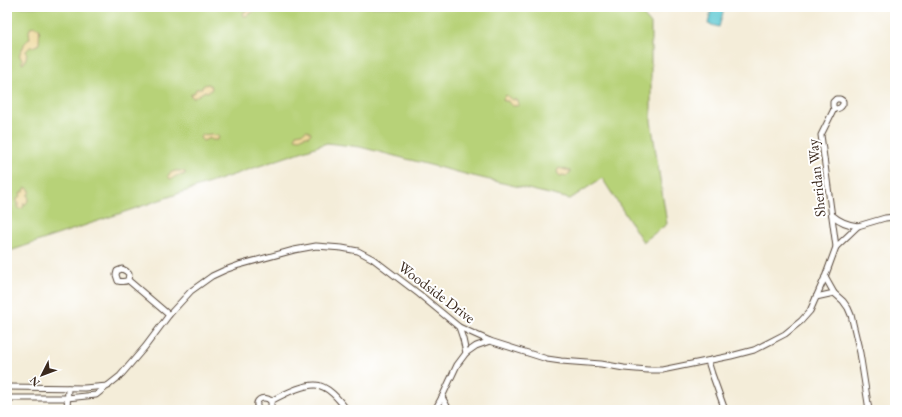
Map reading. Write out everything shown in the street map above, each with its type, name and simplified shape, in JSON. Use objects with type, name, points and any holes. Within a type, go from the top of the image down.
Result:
[{"type":"street","name":"Sheridan Way","points":[[834,109],[821,135],[836,247]]},
{"type":"street","points":[[832,215],[838,220],[847,224],[858,226]]},
{"type":"street","name":"Woodside Drive","points":[[7,398],[67,398],[96,395],[120,376],[132,363],[169,315],[191,291],[212,276],[225,270],[294,250],[316,246],[358,251],[373,259],[459,327],[490,340],[546,359],[648,370],[662,370],[708,361],[754,350],[785,334],[801,321],[810,311],[836,247],[858,226],[885,218],[895,217]]},
{"type":"street","points":[[825,277],[834,292],[848,308],[851,315],[860,353],[869,410]]},
{"type":"street","points":[[128,280],[169,315]]},
{"type":"street","points":[[816,297],[834,292]]},
{"type":"street","points":[[459,327],[466,353]]},
{"type":"street","points":[[435,410],[457,365],[466,353],[476,346],[490,340]]},
{"type":"street","points":[[708,361],[725,410]]},
{"type":"street","points":[[7,387],[84,388],[109,385]]},
{"type":"street","points":[[271,401],[284,394],[303,387],[316,385],[327,389],[347,410]]},
{"type":"street","points":[[67,410],[68,388]]},
{"type":"street","points":[[259,410],[257,407],[259,399],[268,398],[271,401]]},
{"type":"street","points":[[442,398],[449,410]]},
{"type":"street","points":[[269,410],[272,405],[271,401]]},
{"type":"green space","points":[[7,7],[638,7],[638,9],[651,24],[651,121],[667,224],[643,242],[602,178],[570,199],[360,147],[327,143],[7,252]]},
{"type":"sand","points":[[251,7],[262,7],[260,11],[256,10],[244,16],[244,12]]},
{"type":"sand","points":[[33,26],[39,28],[39,44],[30,47],[26,51],[27,54],[24,63],[22,64],[20,54],[24,44],[30,38],[30,28]]},
{"type":"sand","points":[[208,84],[212,88],[211,90],[207,92],[205,91],[194,98],[190,95],[195,92],[196,89],[202,88],[204,85]]},
{"type":"sand","points":[[506,95],[512,100],[516,99],[519,105],[512,106],[508,101],[504,101],[503,98]]},
{"type":"sand","points":[[307,130],[311,133],[309,136],[305,136],[300,139],[295,138],[296,134]]},
{"type":"sand","points":[[212,134],[214,136],[219,135],[218,140],[212,140],[210,138],[203,141],[200,137],[202,135]]},
{"type":"sand","points":[[559,168],[570,171],[570,174],[560,176],[557,171]]},
{"type":"sand","points":[[175,171],[185,172],[185,174],[176,176],[172,179],[169,178],[168,176],[170,173]]},
{"type":"sand","points":[[25,188],[30,190],[30,193],[28,194],[29,199],[25,205],[24,203],[23,208],[19,209],[17,198],[21,196],[20,193],[24,192]]},
{"type":"water","points":[[708,7],[718,7],[724,9],[719,27],[708,24],[711,11],[708,10]]}]
